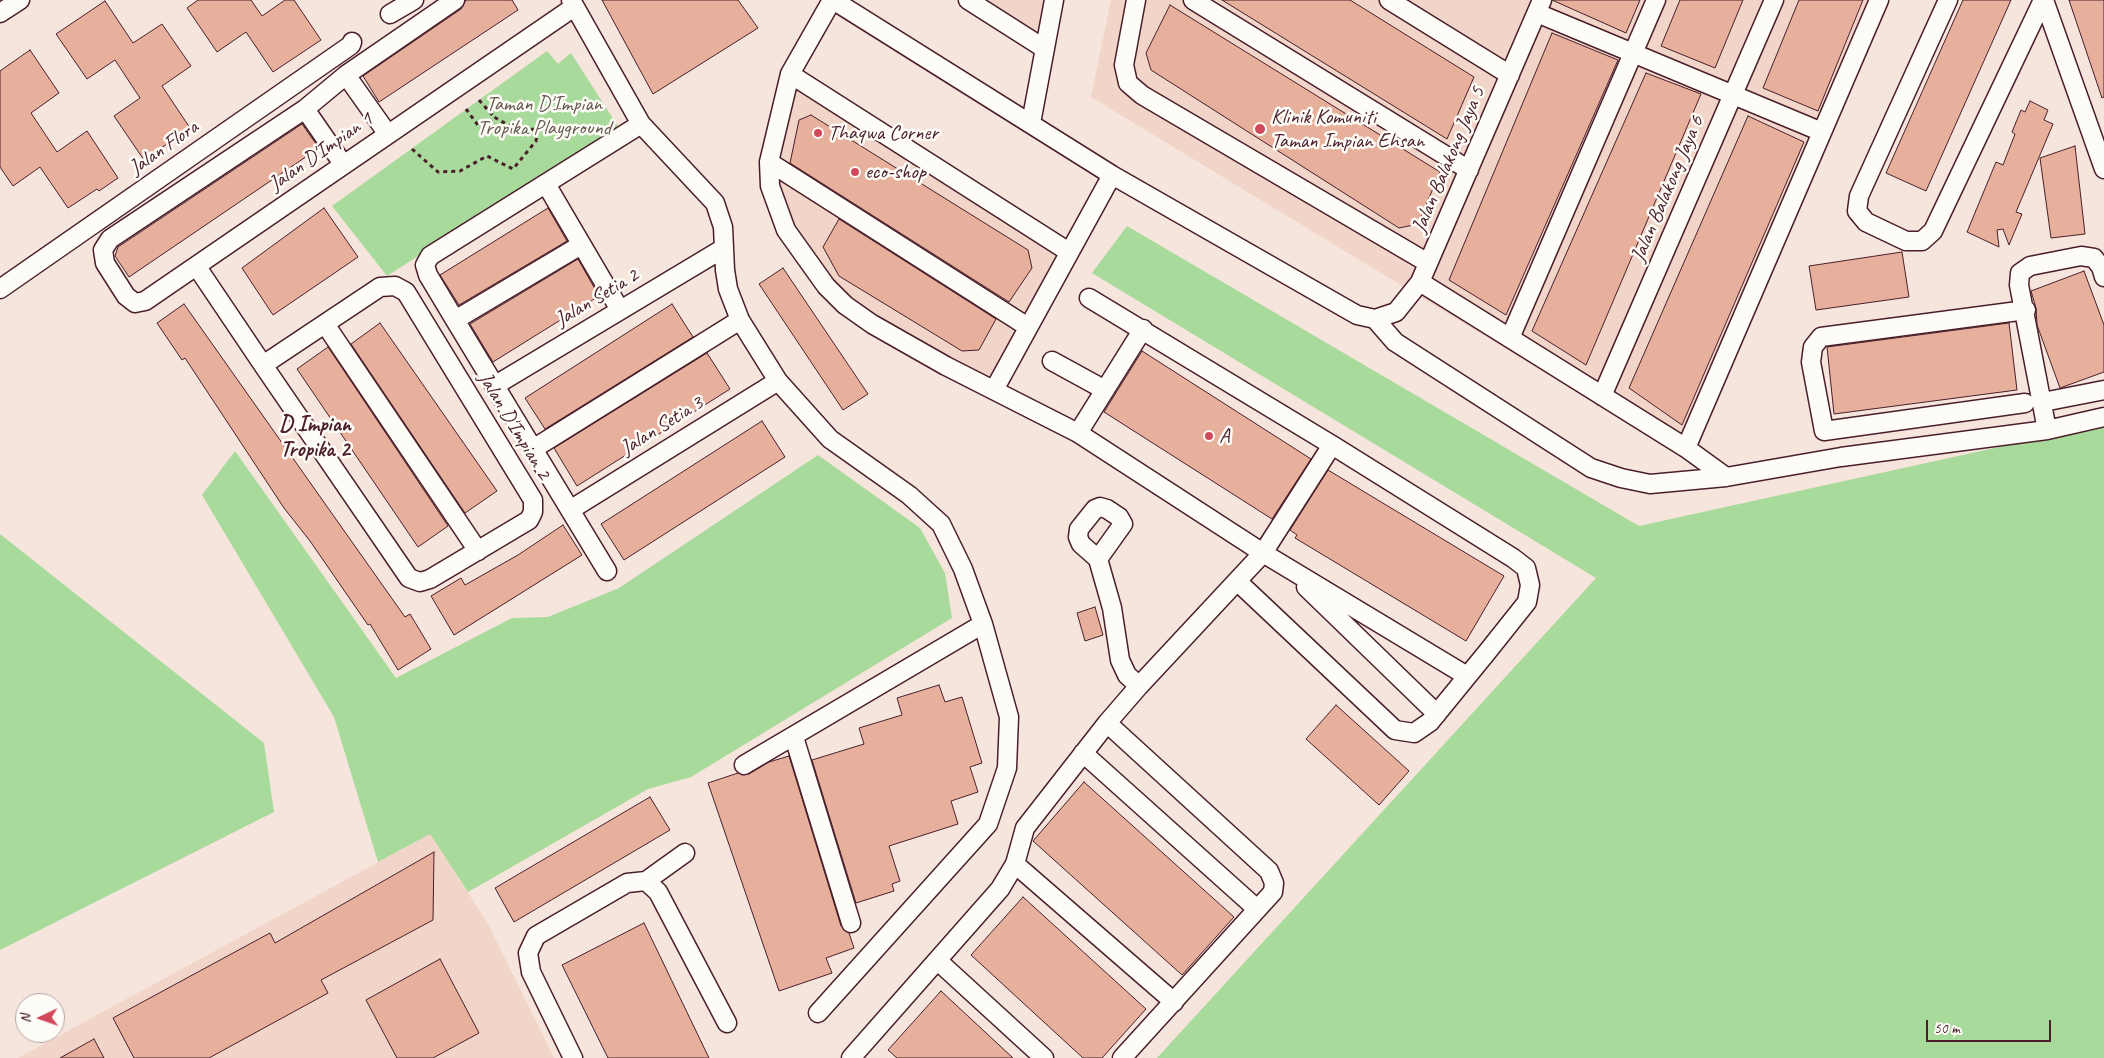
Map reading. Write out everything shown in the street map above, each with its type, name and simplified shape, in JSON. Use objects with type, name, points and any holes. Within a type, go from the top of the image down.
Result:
[{"type":"street","points":[[0,13],[20,0]]},
{"type":"street","points":[[390,14],[414,0]]},
{"type":"street","points":[[343,164],[305,109],[346,74],[455,0]]},
{"type":"street","points":[[1467,676],[1263,553],[1078,433],[880,329],[845,305],[826,286],[786,230],[770,186],[769,162],[790,74],[832,0],[1031,122],[1112,175],[1357,314],[1375,319],[1395,342],[1591,468],[1620,478],[1650,484],[1726,478],[1841,457],[2047,430],[2104,417]]},
{"type":"street","points":[[968,0],[1045,49]]},
{"type":"street","points":[[1031,122],[1054,0]]},
{"type":"street","points":[[1136,0],[1124,65],[1128,83],[1142,95],[1428,263]]},
{"type":"street","points":[[1193,0],[1469,170]]},
{"type":"street","points":[[1389,0],[1510,75]]},
{"type":"street","points":[[1510,338],[1656,0]]},
{"type":"street","name":"Jalan Balakong Jaya 6","points":[[1602,396],[1774,0]]},
{"type":"street","points":[[1686,448],[1879,0]]},
{"type":"street","points":[[1948,0],[1859,196],[1857,211],[1866,222],[1906,241],[1922,241],[1933,231],[2043,0]]},
{"type":"street","points":[[2043,0],[2099,136],[2104,169]]},
{"type":"street","points":[[572,3],[641,124],[715,203],[723,227],[728,289],[740,320],[778,380],[830,439],[909,495],[941,524],[963,569],[983,624],[1008,717],[1006,768],[988,824],[818,1013]]},
{"type":"street","name":"Jalan D'Impian 1","points":[[305,109],[110,239],[103,250],[105,263],[126,296],[135,303],[146,301],[572,3]]},
{"type":"street","points":[[1539,7],[1633,54],[1822,132]]},
{"type":"street","name":"Jalan Balakong Jaya 5","points":[[1375,319],[1396,312],[1420,282],[1539,7]]},
{"type":"street","name":"Jalan Flora","points":[[0,290],[351,45],[352,42]]},
{"type":"street","points":[[346,74],[387,133]]},
{"type":"street","points":[[790,74],[1069,252]]},
{"type":"street","points":[[607,571],[454,320],[428,275],[425,265],[430,256],[641,124]]},
{"type":"street","points":[[769,162],[1028,327]]},
{"type":"street","points":[[994,390],[1112,175]]},
{"type":"street","points":[[546,184],[620,310]]},
{"type":"street","points":[[454,320],[581,244]]},
{"type":"street","name":"Jalan Setia 2","points":[[494,386],[724,248]]},
{"type":"street","points":[[2047,430],[2026,310],[2019,285],[2020,272],[2030,266],[2081,256],[2094,258],[2101,267],[2104,277]]},
{"type":"street","name":"Jalan D'Impian 2","points":[[197,267],[263,365],[409,578],[420,582],[430,579],[529,520],[533,512],[533,500],[406,292],[395,286],[380,287],[263,365]]},
{"type":"street","points":[[1420,282],[1686,448],[1726,478]]},
{"type":"street","points":[[1089,298],[1143,329],[1513,558],[1526,568],[1530,585],[1527,602],[1430,722],[1414,733],[1395,730],[1237,581]]},
{"type":"street","points":[[2025,403],[1824,431],[1811,362],[1813,347],[1820,337],[2026,310]]},
{"type":"street","points":[[533,450],[740,320]]},
{"type":"street","points":[[325,324],[478,551]]},
{"type":"street","points":[[1078,433],[1143,329]]},
{"type":"street","points":[[1052,361],[1104,390]]},
{"type":"street","name":"Jalan Setia 3","points":[[570,510],[778,380]]},
{"type":"street","points":[[2043,402],[2104,390]]},
{"type":"street","points":[[855,1057],[1000,889],[1015,864],[1025,828],[1107,723],[1263,553],[1332,445]]},
{"type":"street","points":[[1098,560],[1112,608],[1120,660],[1127,675],[1139,686]]},
{"type":"street","points":[[1284,566],[1436,714]]},
{"type":"street","points":[[744,764],[794,737],[983,624]]},
{"type":"street","points":[[1107,723],[1269,870],[1274,882],[1273,892],[1122,1058]]},
{"type":"street","points":[[794,737],[851,922]]},
{"type":"street","points":[[1083,754],[1257,909]]},
{"type":"street","points":[[573,1058],[531,972],[528,953],[536,936],[627,883],[646,881],[685,853]]},
{"type":"street","points":[[1015,864],[1174,1002]]},
{"type":"street","points":[[646,881],[658,892],[726,1023]]},
{"type":"street","points":[[938,961],[1044,1058]]},
{"type":"path","points":[[412,148],[438,172],[460,171],[487,156],[513,170],[536,141],[538,129],[517,130],[494,117],[479,100]]},
{"type":"path","points":[[466,110],[474,122],[487,131],[488,125],[494,117]]},
{"type":"shaded area","points":[[980,0],[1047,0],[1041,39]]},
{"type":"shaded area","points":[[1111,0],[1884,0],[1684,457],[1091,97]]},
{"type":"shaded area","points":[[794,84],[1060,255],[991,381],[874,318],[851,302],[830,281],[792,228],[777,186],[775,157]]},
{"type":"shaded area","points":[[430,834],[487,922],[554,1058],[18,1058],[46,1043],[65,1043],[65,1032]]},
{"type":"green space","name":"Taman D'Impian Tropika Playground","points":[[547,51],[558,64],[571,53],[619,128],[387,276],[332,206]]},
{"type":"green space","points":[[1127,226],[1639,526],[2104,424],[2104,1058],[1157,1058],[1596,578],[1092,273]]},
{"type":"green space","points":[[235,451],[396,678],[512,618],[548,617],[619,588],[818,455],[920,528],[945,573],[952,618],[691,777],[648,789],[468,892],[430,834],[378,862],[334,717],[202,495]]},
{"type":"green space","points":[[0,534],[264,743],[274,812],[0,950]]},
{"type":"building","points":[[198,0],[251,0],[262,16],[285,0],[294,0],[321,40],[273,72],[246,32],[217,52],[187,8]]},
{"type":"building","points":[[466,0],[512,0],[518,10],[379,102],[363,76],[461,9]]},
{"type":"building","points":[[602,0],[738,0],[758,28],[653,94]]},
{"type":"building","points":[[1222,0],[1350,0],[1474,77],[1447,139]]},
{"type":"building","points":[[1552,0],[1640,0],[1626,33]]},
{"type":"building","points":[[1680,0],[1743,0],[1715,68],[1661,46]]},
{"type":"building","points":[[1799,0],[1863,0],[1818,111],[1763,88]]},
{"type":"building","points":[[1963,0],[2011,0],[1926,191],[1886,173]]},
{"type":"building","points":[[2069,0],[2104,0],[2104,97],[2102,98]]},
{"type":"building","points":[[105,1],[133,43],[162,24],[191,66],[162,86],[190,128],[144,160],[114,116],[140,98],[115,60],[87,79],[56,34]]},
{"type":"building","points":[[1170,5],[1440,172],[1418,224],[1399,228],[1151,70],[1146,53]]},
{"type":"building","points":[[1552,33],[1618,60],[1506,315],[1449,280]]},
{"type":"building","points":[[30,50],[59,93],[31,113],[57,152],[87,131],[118,178],[68,208],[40,167],[13,186],[0,167],[0,71]]},
{"type":"building","points":[[1646,73],[1701,94],[1586,365],[1532,331]]},
{"type":"building","points":[[2030,101],[2048,110],[2044,120],[2053,124],[2016,212],[2022,214],[2009,245],[2003,229],[1997,230],[1999,247],[1967,232],[1996,162],[2003,165],[2015,134],[2012,132],[2021,110],[2025,112]]},
{"type":"building","points":[[811,115],[1028,250],[1032,268],[1009,302],[790,163],[799,120]]},
{"type":"building","points":[[1748,116],[1804,142],[1682,425],[1629,388]]},
{"type":"building","points":[[302,124],[319,148],[129,277],[115,256],[118,247]]},
{"type":"building","points":[[2075,146],[2085,234],[2051,238],[2040,158]]},
{"type":"building","points":[[324,208],[358,257],[273,315],[242,268]]},
{"type":"building","points":[[548,208],[567,241],[459,305],[440,275]]},
{"type":"building","points":[[839,219],[996,319],[979,350],[962,351],[839,276],[823,247]]},
{"type":"building","points":[[1902,252],[1909,297],[1816,310],[1809,266]]},
{"type":"building","points":[[578,259],[599,296],[493,362],[470,324]]},
{"type":"building","points":[[783,268],[868,394],[843,410],[759,284]]},
{"type":"building","points":[[2084,271],[2104,325],[2104,372],[2060,388],[2037,325],[2036,308],[2031,291]]},
{"type":"building","points":[[184,304],[405,617],[410,614],[431,649],[398,670],[370,624],[368,625],[310,541],[284,508],[185,358],[182,360],[157,323]]},
{"type":"building","points":[[672,304],[693,337],[545,429],[525,398]]},
{"type":"building","points":[[380,323],[497,491],[465,513],[351,344]]},
{"type":"building","points":[[2009,323],[2017,390],[1834,414],[1827,347]]},
{"type":"building","points":[[328,347],[448,526],[418,547],[297,369]]},
{"type":"building","name":"A","points":[[1142,351],[1311,459],[1272,519],[1104,412]]},
{"type":"building","points":[[707,353],[730,389],[577,486],[554,448]]},
{"type":"building","points":[[762,421],[785,457],[624,560],[601,524]]},
{"type":"building","points":[[1328,470],[1504,576],[1466,641],[1295,538],[1297,535],[1290,530]]},
{"type":"building","points":[[563,525],[582,555],[454,635],[431,596],[461,578],[465,585],[518,555]]},
{"type":"building","points":[[1095,607],[1103,635],[1085,641],[1077,613]]},
{"type":"building","points":[[939,685],[945,702],[962,697],[982,763],[970,767],[978,792],[951,801],[958,824],[889,846],[900,881],[892,884],[894,891],[856,903],[812,760],[864,744],[859,728],[902,715],[897,698]]},
{"type":"building","points":[[1336,705],[1409,771],[1379,805],[1306,739]]},
{"type":"building","points":[[789,756],[841,926],[849,933],[854,948],[826,958],[832,973],[779,991],[708,783],[738,773],[749,774],[769,762]]},
{"type":"building","points":[[1084,782],[1234,917],[1182,975],[1033,841]]},
{"type":"building","points":[[650,797],[670,830],[514,922],[495,888]]},
{"type":"building","points":[[434,852],[433,920],[321,980],[328,993],[209,1058],[134,1058],[113,1018],[270,933],[275,943]]},
{"type":"building","points":[[1023,897],[1146,1009],[1102,1058],[1083,1058],[971,955]]},
{"type":"building","points":[[644,923],[709,1058],[608,1058],[562,965]]},
{"type":"building","points":[[440,959],[479,1033],[433,1058],[397,1058],[366,1000]]},
{"type":"building","points":[[941,991],[1013,1058],[897,1058],[888,1050]]},
{"type":"building","points":[[94,1039],[104,1058],[60,1058]]},
{"type":"place","name":"Klinik Komuniti Taman Impian Ehsan","points":[[1260,129]]},
{"type":"place","name":"Thaqwa Corner","points":[[818,133]]},
{"type":"place","name":"eco-shop","points":[[855,172]]},
{"type":"place","name":"A","points":[[1209,436]]},
{"type":"district","name":"D Impian Tropika 2","points":[[315,438]]}]
